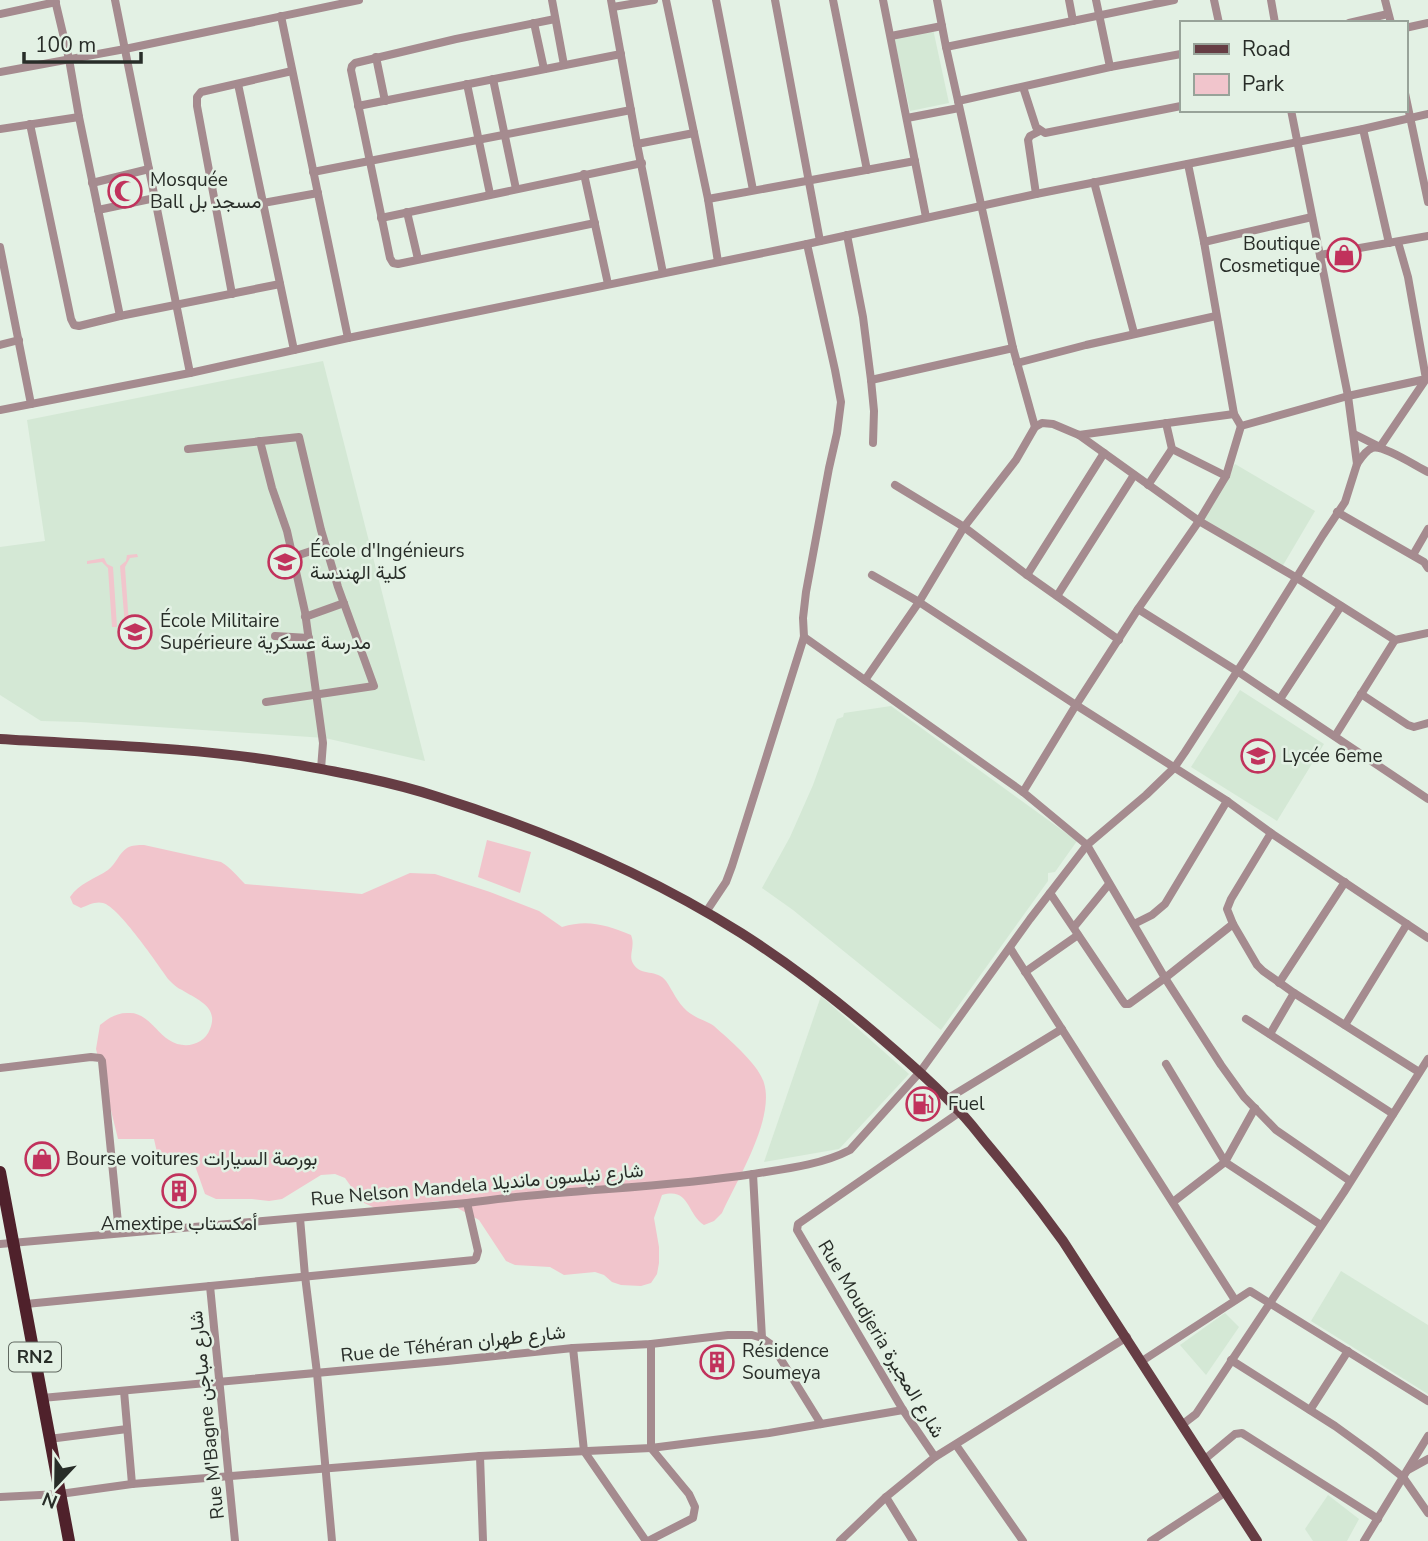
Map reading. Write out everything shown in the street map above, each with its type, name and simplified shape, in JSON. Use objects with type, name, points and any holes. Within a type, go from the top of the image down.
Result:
[{"type":"highway","name":"RN2","points":[[0,1172],[6,1243],[26,1304],[69,1541]]},
{"type":"main road","points":[[0,739],[253,758],[321,769],[437,796],[517,824],[600,859],[674,894],[761,946],[852,1014],[920,1072],[960,1112],[1031,1196],[1127,1337],[1257,1541]]},
{"type":"street","points":[[115,0],[190,373]]},
{"type":"street","points":[[0,72],[359,0]]},
{"type":"street","points":[[552,0],[564,65]]},
{"type":"street","points":[[654,0],[612,3],[663,273]]},
{"type":"street","points":[[666,0],[708,199],[718,262]]},
{"type":"street","points":[[716,0],[753,190]]},
{"type":"street","points":[[775,0],[820,241]]},
{"type":"street","points":[[833,0],[867,170]]},
{"type":"street","points":[[883,0],[926,217]]},
{"type":"street","points":[[937,0],[1013,348],[1035,427]]},
{"type":"street","points":[[1069,0],[1073,21]]},
{"type":"street","points":[[1096,0],[1110,68]]},
{"type":"street","points":[[946,47],[1174,0]]},
{"type":"street","points":[[1214,0],[1219,21]]},
{"type":"street","points":[[1271,0],[1275,21]]},
{"type":"street","points":[[1365,21],[1389,18],[1385,0]]},
{"type":"street","points":[[0,14],[55,1],[120,316]]},
{"type":"street","points":[[281,16],[348,338]]},
{"type":"street","points":[[555,19],[355,63],[351,70],[358,106],[393,263],[595,223]]},
{"type":"street","points":[[534,23],[544,69]]},
{"type":"street","points":[[1407,28],[1428,23]]},
{"type":"street","points":[[891,36],[942,26]]},
{"type":"street","points":[[358,106],[621,54]]},
{"type":"street","points":[[907,118],[1023,87],[1180,54]]},
{"type":"street","points":[[376,57],[385,101]]},
{"type":"street","points":[[232,294],[197,97],[201,92],[292,71]]},
{"type":"street","points":[[493,79],[516,189]]},
{"type":"street","points":[[238,83],[294,350]]},
{"type":"street","points":[[467,84],[490,194]]},
{"type":"street","points":[[1023,87],[1036,127],[1040,131]]},
{"type":"street","points":[[1407,101],[1428,202]]},
{"type":"street","points":[[1037,194],[1028,140],[1030,136],[1040,131],[1058,130],[1180,106]]},
{"type":"street","points":[[313,172],[631,110]]},
{"type":"street","points":[[1291,112],[1348,396],[1357,464]]},
{"type":"street","points":[[0,410],[190,373],[1428,114]]},
{"type":"street","points":[[0,129],[79,117]]},
{"type":"street","points":[[30,124],[74,325],[280,284]]},
{"type":"street","points":[[1363,129],[1389,243]]},
{"type":"street","points":[[637,144],[694,133]]},
{"type":"street","points":[[708,199],[915,161]]},
{"type":"street","points":[[381,218],[642,163]]},
{"type":"street","points":[[1023,792],[1138,609],[1199,522],[1226,476],[1241,426],[1234,415],[1188,164]]},
{"type":"street","points":[[93,183],[149,169]]},
{"type":"street","points":[[584,174],[608,285]]},
{"type":"street","points":[[1094,182],[1134,333]]},
{"type":"street","points":[[264,203],[318,193]]},
{"type":"street","points":[[98,210],[155,198]]},
{"type":"street","points":[[407,212],[418,259]]},
{"type":"street","points":[[1204,242],[1312,217]]},
{"type":"street","points":[[847,235],[863,317],[871,380],[873,443]]},
{"type":"street","points":[[1320,255],[1428,236]]},
{"type":"street","points":[[1357,464],[1371,449],[1380,447],[1427,378],[1408,276],[1398,242]]},
{"type":"street","points":[[706,912],[719,896],[729,874],[804,637],[806,592],[837,433],[841,402],[807,244]]},
{"type":"street","points":[[0,247],[2,269],[32,404]]},
{"type":"street","points":[[1017,363],[1134,333],[1216,316]]},
{"type":"street","points":[[0,345],[19,340]]},
{"type":"street","points":[[871,380],[1013,348]]},
{"type":"street","points":[[1241,426],[1348,396],[1427,378]]},
{"type":"street","points":[[1079,435],[1234,415]]},
{"type":"street","points":[[865,680],[919,602],[964,527],[1016,460],[1035,427],[1042,423],[1053,424],[1079,435],[1199,522],[1297,578],[1395,640],[1428,633]]},
{"type":"street","points":[[1148,485],[1172,449],[1166,424]]},
{"type":"street","points":[[1354,434],[1428,472]]},
{"type":"street","points":[[188,449],[299,437],[326,546],[374,686],[265,702]]},
{"type":"street","points":[[260,441],[287,531],[309,638],[323,743],[321,769]]},
{"type":"street","points":[[1172,449],[1226,476]]},
{"type":"street","points":[[1027,575],[1104,453]]},
{"type":"street","name":"Rue Nelson Mandela شارع نيلسون مانديلا","points":[[6,1243],[713,1180],[801,1166],[839,1156],[850,1150],[920,1072],[1087,845],[1174,768],[1345,502],[1357,464]]},
{"type":"street","points":[[1058,596],[1134,475]]},
{"type":"street","points":[[895,485],[964,527],[1119,640]]},
{"type":"street","points":[[1337,512],[1424,562],[1428,568]]},
{"type":"street","points":[[1412,555],[1428,529]]},
{"type":"street","points":[[293,557],[326,546]]},
{"type":"street","points":[[872,575],[919,602],[1227,801],[1428,937]]},
{"type":"street","points":[[305,617],[344,603]]},
{"type":"street","points":[[1280,699],[1341,606]]},
{"type":"street","points":[[1138,609],[1280,699],[1428,799]]},
{"type":"street","points":[[275,636],[309,638]]},
{"type":"street","points":[[804,637],[1023,792],[1087,845],[1165,978],[1244,1097],[1276,1130],[1350,1181]]},
{"type":"street","points":[[1335,736],[1395,640]]},
{"type":"street","points":[[1361,694],[1408,725],[1414,727],[1428,723]]},
{"type":"street","points":[[1134,924],[1152,915],[1165,904],[1227,801]]},
{"type":"street","points":[[1271,833],[1227,909],[1257,965],[1294,993],[1419,1072]]},
{"type":"street","points":[[1279,982],[1345,882]]},
{"type":"street","points":[[1025,972],[1076,931],[1109,884]]},
{"type":"street","points":[[1050,893],[1125,1004],[1129,1004],[1165,978],[1233,924]]},
{"type":"street","points":[[1345,1025],[1407,923]]},
{"type":"street","points":[[1010,948],[1235,1300]]},
{"type":"street","points":[[1270,1034],[1294,993]]},
{"type":"street","points":[[1247,1019],[1393,1114]]},
{"type":"street","points":[[947,1099],[1062,1029]]},
{"type":"street","points":[[0,1068],[100,1058],[119,1233]]},
{"type":"street","points":[[1183,1424],[1196,1413],[1270,1303],[1428,1059]]},
{"type":"street","points":[[1166,1064],[1225,1162],[1321,1225]]},
{"type":"street","points":[[1173,1202],[1225,1162],[1255,1108]]},
{"type":"street","name":"Rue Moudjeria شارع المجيرة","points":[[935,1457],[903,1410],[806,1247],[797,1227],[960,1112]]},
{"type":"street","points":[[753,1174],[762,1338],[772,1345],[821,1424]]},
{"type":"street","points":[[26,1304],[474,1260],[478,1251],[467,1203]]},
{"type":"street","points":[[300,1218],[332,1541]]},
{"type":"street","name":"Rue M'Bagne شارع مباجن","points":[[210,1286],[235,1541]]},
{"type":"street","points":[[1142,1361],[1250,1291],[1428,1401]]},
{"type":"street","name":"Rue de Téhéran شارع طهران","points":[[42,1398],[728,1335],[752,1335],[762,1338]]},
{"type":"street","points":[[840,1541],[886,1497],[935,1457],[1127,1337]]},
{"type":"street","points":[[573,1348],[584,1451],[647,1541],[693,1518],[695,1511],[689,1494],[651,1448],[651,1344]]},
{"type":"street","points":[[1310,1410],[1348,1351]]},
{"type":"street","points":[[1231,1360],[1404,1474],[1428,1513]]},
{"type":"street","points":[[124,1391],[132,1484]]},
{"type":"street","points":[[0,1497],[60,1494],[132,1484],[480,1456],[651,1448],[769,1433],[903,1410]]},
{"type":"street","points":[[50,1438],[127,1430]]},
{"type":"street","points":[[1205,1459],[1235,1434],[1242,1433],[1377,1519]]},
{"type":"street","points":[[1364,1541],[1428,1436]]},
{"type":"street","name":"Rue Moudjeria شارع المجيرة","points":[[956,1445],[1023,1541]]},
{"type":"street","points":[[480,1456],[483,1541]]},
{"type":"street","points":[[1404,1474],[1428,1459]]},
{"type":"street","points":[[1152,1541],[1226,1492]]},
{"type":"street","points":[[886,1497],[913,1541]]},
{"type":"shaded area","points":[[933,29],[949,103],[910,111],[894,37]]},
{"type":"shaded area","points":[[323,361],[425,761],[325,738],[41,721],[0,695],[0,547],[45,541],[27,420]]},
{"type":"shaded area","points":[[1235,464],[1315,511],[1282,567],[1202,521]]},
{"type":"shaded area","name":"Lycée 6eme","points":[[1240,690],[1324,744],[1277,821],[1191,767]]},
{"type":"shaded area","points":[[891,706],[1077,841],[1055,872],[1048,873],[1048,881],[941,1030],[762,888],[790,837],[813,785],[837,719],[843,717],[844,713]]},
{"type":"shaded area","points":[[821,996],[909,1074],[839,1149],[764,1162]]},
{"type":"shaded area","points":[[1341,1271],[1428,1325],[1428,1394],[1311,1321]]},
{"type":"shaded area","points":[[1225,1313],[1239,1327],[1206,1375],[1180,1345]]},
{"type":"shaded area","points":[[1328,1495],[1359,1519],[1347,1541],[1313,1541],[1305,1529]]},
{"type":"green space","points":[[137,554],[138,557],[130,558],[125,567],[129,626],[125,626],[120,566],[126,561],[127,555]]},
{"type":"green space","points":[[104,558],[107,564],[113,567],[117,627],[112,627],[108,568],[102,562],[87,564],[87,561]]},
{"type":"green space","points":[[487,840],[531,852],[520,893],[478,877]]},
{"type":"green space","points":[[144,845],[221,862],[245,884],[362,894],[410,873],[435,874],[539,911],[562,927],[580,923],[597,924],[631,935],[631,958],[634,965],[662,977],[684,1008],[712,1025],[734,1044],[752,1063],[764,1083],[766,1098],[760,1131],[722,1213],[714,1221],[704,1225],[683,1198],[671,1194],[662,1195],[654,1218],[659,1247],[657,1274],[651,1283],[641,1286],[621,1285],[595,1272],[564,1275],[550,1267],[515,1265],[506,1261],[479,1220],[452,1205],[438,1201],[375,1208],[362,1202],[345,1178],[335,1174],[321,1175],[282,1199],[216,1199],[205,1194],[193,1160],[158,1157],[154,1139],[118,1139],[96,1049],[100,1025],[117,1015],[136,1014],[146,1019],[164,1037],[187,1045],[203,1039],[212,1021],[212,1015],[205,1005],[169,980],[138,937],[110,907],[98,903],[81,908],[73,904],[70,897],[83,885],[108,870],[127,848]]},
{"type":"place","name":"Mosquée Ball مسجد بل","points":[[125,191]]},
{"type":"place","name":"Boutique Cosmetique","points":[[1344,255]]},
{"type":"place","name":"École d'Ingénieurs كلية الهندسة","points":[[285,562]]},
{"type":"place","name":"École Militaire Supérieure مدرسة عسكرية","points":[[135,632]]},
{"type":"place","name":"Lycée 6eme","points":[[1258,756]]},
{"type":"place","name":"Fuel","points":[[923,1104]]},
{"type":"place","name":"Bourse voitures بورصة السيارات","points":[[42,1159]]},
{"type":"place","name":"Amextipe أمكستاب","points":[[179,1191]]},
{"type":"place","name":"Résidence Soumeya","points":[[717,1362]]}]
